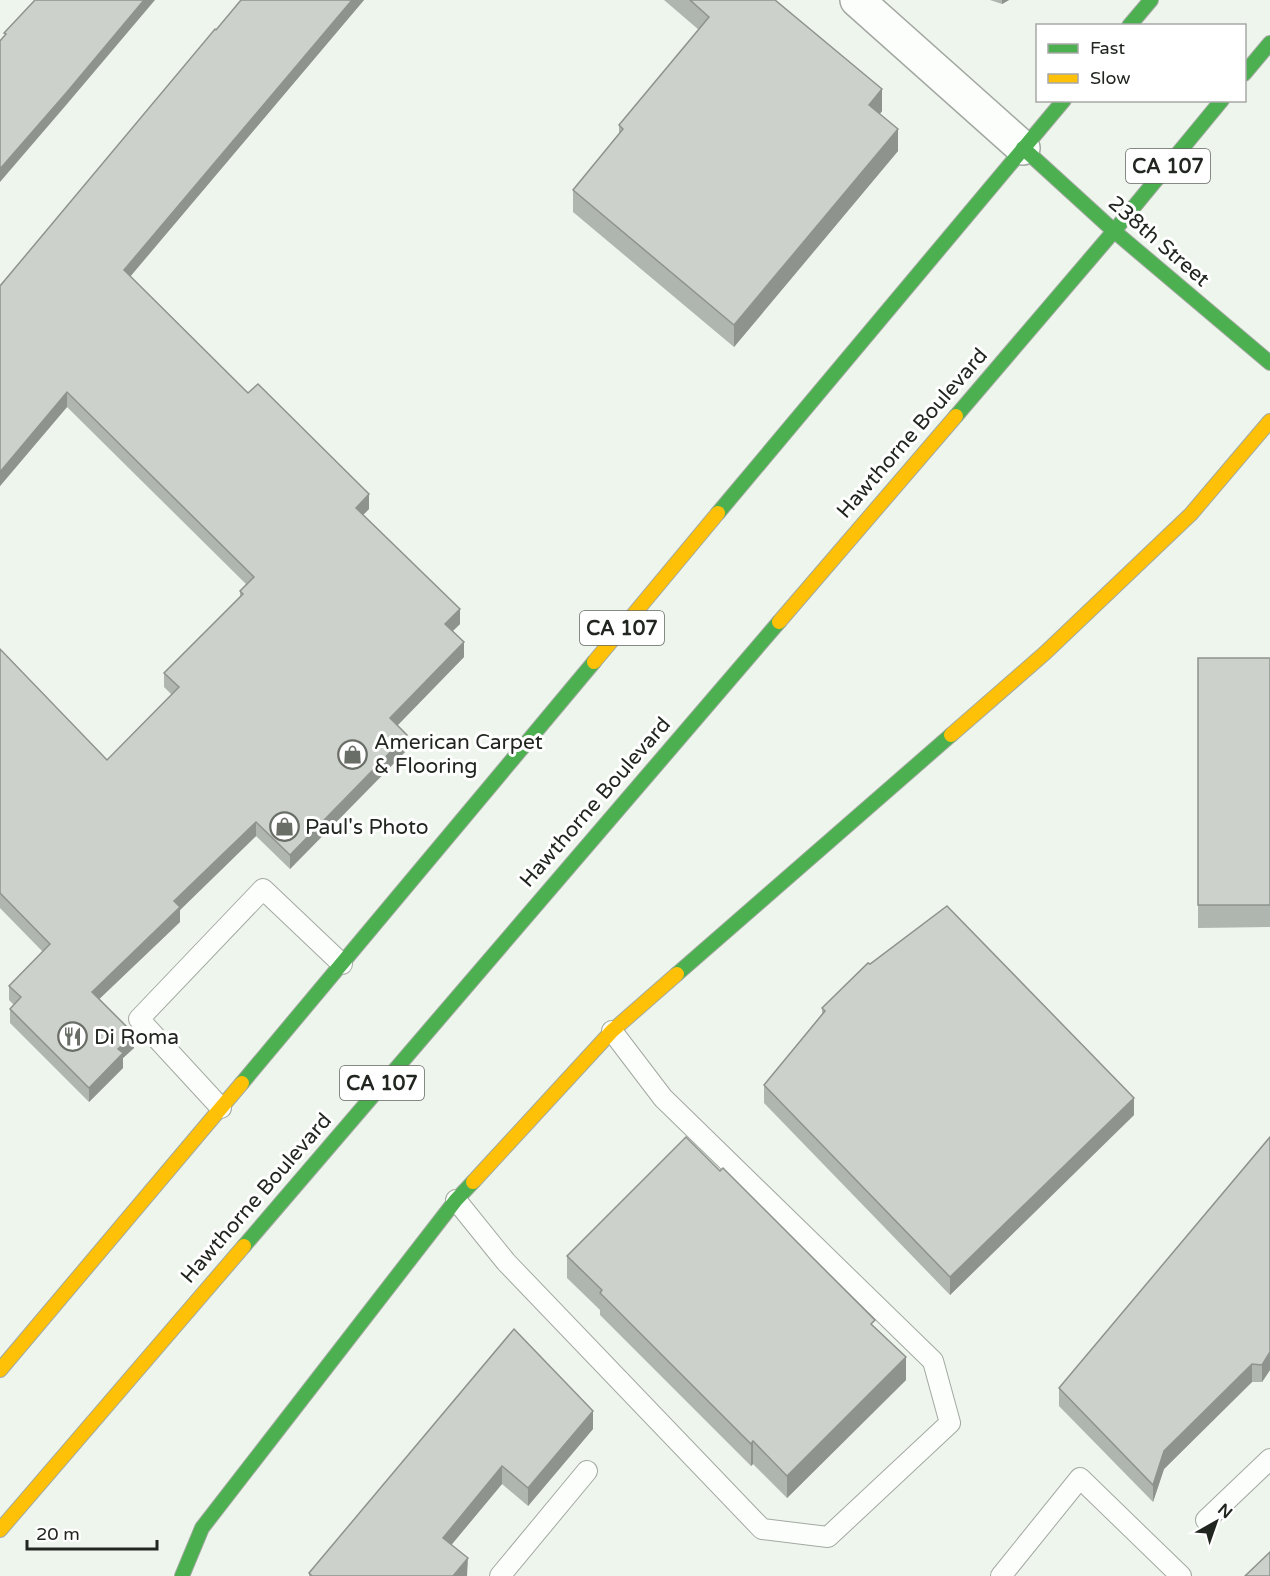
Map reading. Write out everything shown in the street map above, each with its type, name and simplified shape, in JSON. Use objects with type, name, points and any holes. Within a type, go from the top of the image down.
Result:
[{"type":"main road","points":[[1131,24],[1151,0]]},
{"type":"main road","points":[[1246,73],[1270,43]]},
{"type":"main road","name":"CA 107","points":[[0,1370],[222,1108],[1062,102]]},
{"type":"main road","name":"Hawthorne Boulevard","points":[[0,1530],[1114,231],[1220,102]]},
{"type":"main road","name":"238th Street","points":[[1023,148],[1114,231],[1270,363]]},
{"type":"main road","points":[[182,1576],[202,1528],[456,1200],[612,1031],[1045,653],[1191,514],[1270,421]]},
{"type":"street","points":[[857,0],[1023,148]]},
{"type":"lane","points":[[222,1108],[139,1019],[262,889],[342,964]]},
{"type":"lane","points":[[456,1200],[506,1262],[762,1529],[828,1537],[950,1423],[933,1362],[663,1098],[612,1031]]},
{"type":"lane","points":[[1206,1520],[1270,1459]]},
{"type":"lane","points":[[500,1576],[587,1472]]},
{"type":"lane","points":[[1000,1576],[1080,1478],[1170,1572]]},
{"type":"building","points":[[35,0],[144,0],[0,169],[0,41],[6,34],[4,33]]},
{"type":"building","points":[[241,0],[352,0],[124,270],[248,393],[258,384],[369,494],[356,508],[460,609],[445,624],[464,642],[390,718],[407,735],[290,855],[256,822],[174,901],[180,907],[92,992],[134,1034],[118,1049],[123,1053],[89,1088],[10,1009],[21,997],[9,986],[50,944],[0,893],[0,649],[107,760],[179,687],[164,673],[243,594],[240,591],[254,577],[67,392],[0,472],[0,286]]},
{"type":"building","points":[[690,0],[775,0],[882,89],[869,105],[898,129],[734,325],[573,190],[623,129],[619,125],[709,17]]},
{"type":"building","points":[[1198,658],[1270,658],[1270,905],[1198,905]]},
{"type":"building","points":[[947,906],[1134,1098],[950,1277],[764,1085],[825,1011],[822,1008],[868,963],[870,964]]},
{"type":"building","points":[[686,1137],[720,1171],[723,1168],[875,1320],[871,1324],[906,1357],[787,1476],[753,1441],[751,1444],[600,1293],[602,1290],[567,1256]]},
{"type":"building","points":[[1270,1137],[1270,1352],[1262,1365],[1252,1364],[1164,1451],[1153,1485],[1059,1388]]},
{"type":"building","points":[[514,1329],[593,1411],[528,1488],[502,1466],[443,1538],[468,1558],[453,1576],[312,1576],[309,1573]]},
{"type":"building","points":[[1270,1552],[1270,1576],[1245,1576]]},
{"type":"traffic: fast","points":[[1131,24],[1151,0]]},
{"type":"traffic: fast","points":[[1246,72],[1270,43]]},
{"type":"traffic: fast","points":[[718,513],[1062,102]]},
{"type":"traffic: fast","points":[[956,416],[1220,102]]},
{"type":"traffic: fast","points":[[1023,148],[1114,231],[1270,363]]},
{"type":"traffic: fast","points":[[244,1246],[779,622]]},
{"type":"traffic: fast","points":[[242,1083],[594,662]]},
{"type":"traffic: fast","points":[[677,974],[951,735]]},
{"type":"traffic: fast","points":[[182,1576],[202,1528],[456,1200],[473,1182]]},
{"type":"traffic: slow","points":[[779,622],[956,416]]},
{"type":"traffic: slow","points":[[951,735],[1045,653],[1191,514],[1270,421]]},
{"type":"traffic: slow","points":[[594,662],[718,513]]},
{"type":"traffic: slow","points":[[473,1182],[612,1031],[677,974]]},
{"type":"traffic: slow","points":[[0,1370],[242,1083]]},
{"type":"traffic: slow","points":[[0,1530],[244,1246]]},
{"type":"place","name":"American Carpet & Flooring","points":[[353,754]]},
{"type":"place","name":"Paul's Photo","points":[[284,827]]},
{"type":"place","name":"Di Roma","points":[[73,1037]]}]
